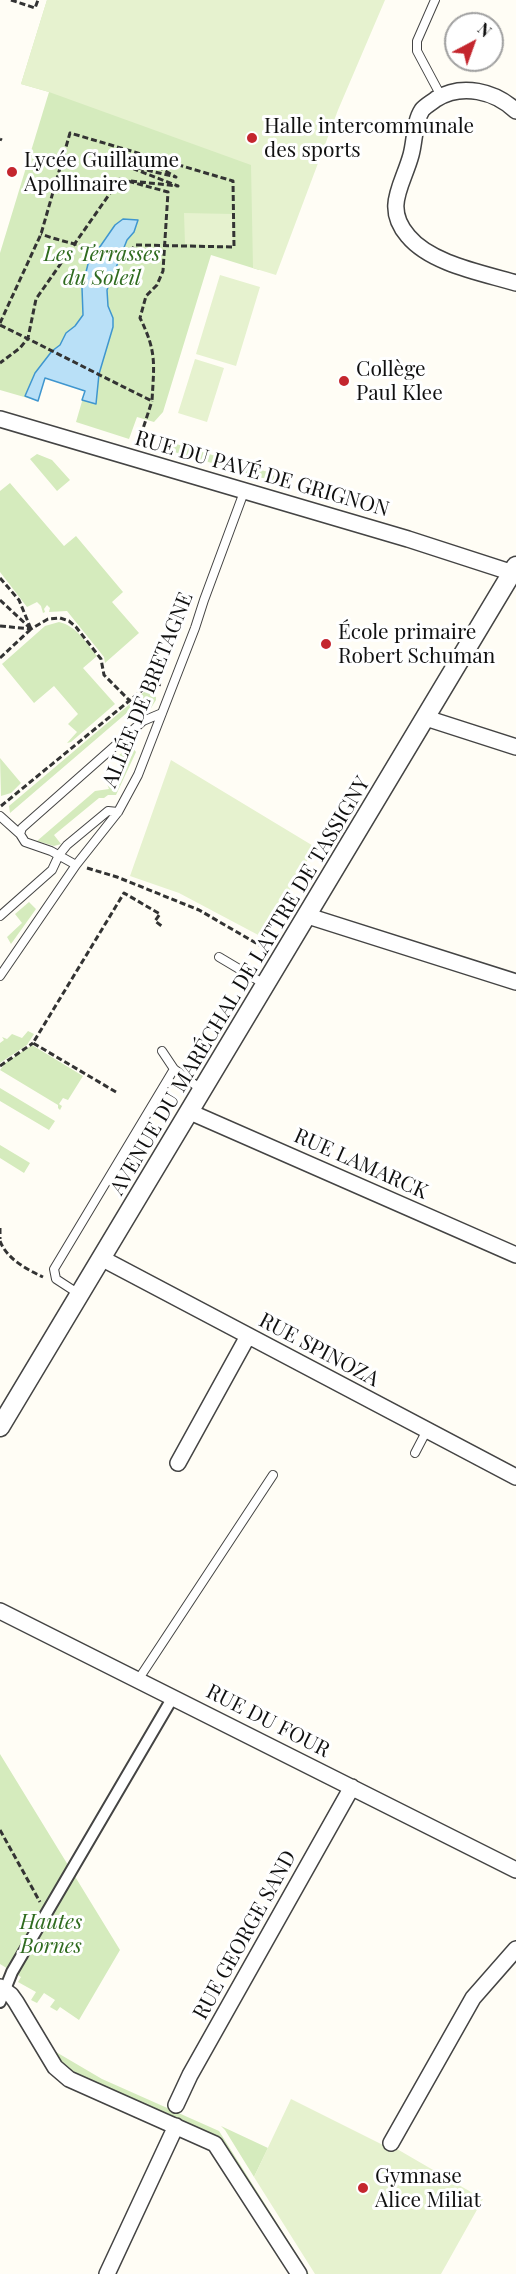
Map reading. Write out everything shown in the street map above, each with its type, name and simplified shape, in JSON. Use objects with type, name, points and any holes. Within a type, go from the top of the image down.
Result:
[{"type":"street","points":[[516,111],[505,101],[483,92],[454,92],[441,96],[423,109],[419,116],[411,155],[397,192],[395,209],[409,237],[439,258],[516,284]]},
{"type":"street","name":"RUE DU PAVÉ DE GRIGNON","points":[[0,419],[515,571]]},
{"type":"street","name":"AVENUE DU MARÉCHAL DE LATTRE DE TASSIGNY","points":[[0,1427],[515,571]]},
{"type":"street","points":[[426,718],[516,747]]},
{"type":"street","points":[[308,916],[516,982]]},
{"type":"street","name":"RUE LAMARCK","points":[[190,1112],[516,1255]]},
{"type":"street","name":"RUE SPINOZA","points":[[103,1259],[516,1477]]},
{"type":"street","points":[[178,1463],[248,1336]]},
{"type":"street","name":"RUE DU FOUR","points":[[0,1611],[516,1870]]},
{"type":"street","points":[[173,1697],[1,1993],[16,2002],[55,2067],[64,2074],[91,2090],[215,2144],[299,2274]]},
{"type":"street","name":"RUE GEORGE SAND","points":[[176,2105],[352,1787]]},
{"type":"street","points":[[391,2143],[473,1998],[516,1949]]},
{"type":"street","points":[[108,2274],[176,2126]]},
{"type":"lane","points":[[435,0],[417,41],[417,51],[441,96]]},
{"type":"lane","name":"ALLÉE DE BRETAGNE","points":[[0,976],[76,864],[118,812],[138,775],[244,492]]},
{"type":"lane","points":[[21,834],[25,824],[143,721],[162,713]]},
{"type":"lane","points":[[0,916],[52,870],[59,855],[108,811],[118,812]]},
{"type":"lane","points":[[0,816],[21,834],[24,842],[76,864]]},
{"type":"lane","points":[[219,957],[266,985]]},
{"type":"lane","points":[[162,1051],[174,1069],[203,1090]]},
{"type":"lane","points":[[81,1295],[54,1276],[54,1269],[174,1069]]},
{"type":"lane","points":[[415,1452],[427,1430]]},
{"type":"lane","points":[[138,1680],[273,1475]]},
{"type":"path","points":[[10,0],[36,8],[38,0]]},
{"type":"path","points":[[40,234],[124,257],[136,245],[234,248],[233,181],[70,133],[40,234],[0,324],[152,401]]},
{"type":"path","points":[[120,179],[178,186],[121,164],[176,177],[127,150]]},
{"type":"path","points":[[0,363],[20,348],[28,338],[36,299],[120,179]]},
{"type":"path","points":[[120,179],[168,192],[163,271],[157,285],[146,296],[140,318],[152,341],[154,359],[152,401],[138,444]]},
{"type":"path","points":[[0,578],[19,600],[31,629]]},
{"type":"path","points":[[0,600],[31,629]]},
{"type":"path","points":[[0,658],[31,629],[48,619],[60,618],[76,627],[101,659],[104,675],[129,700]]},
{"type":"path","points":[[0,626],[31,629]]},
{"type":"path","points":[[0,807],[151,682],[173,686]]},
{"type":"path","points":[[76,864],[117,877],[199,909],[281,958]]},
{"type":"path","points":[[0,1066],[33,1043],[124,893],[160,914],[155,921],[164,927]]},
{"type":"path","points":[[33,1043],[116,1092]]},
{"type":"path","points":[[0,1228],[3,1249],[12,1258],[42,1277],[54,1276]]},
{"type":"path","points":[[0,1830],[46,1914]]},
{"type":"green space","name":"Les Terrasses du Soleil","points":[[47,0],[251,144],[259,270],[211,255],[163,412],[154,422],[137,417],[129,439],[76,422],[85,391],[45,378],[38,401],[0,390],[0,253],[49,92],[21,84]]},
{"type":"green space","name":"Halle intercommunale des sports","points":[[47,0],[385,0],[338,110],[276,275],[253,268],[251,165],[21,84]]},
{"type":"green space","points":[[184,213],[232,214],[233,246],[185,244]]},
{"type":"green space","points":[[220,275],[260,287],[236,366],[196,354]]},
{"type":"green space","points":[[195,359],[224,368],[207,422],[178,413]]},
{"type":"green space","points":[[173,443],[271,473],[275,477],[273,481],[171,451]]},
{"type":"green space","points":[[37,454],[52,460],[70,480],[57,491],[30,459]]},
{"type":"green space","points":[[10,483],[64,546],[76,536],[123,592],[112,602],[139,633],[105,663],[104,657],[67,611],[49,612],[50,608],[47,605],[43,613],[37,602],[27,607],[0,572],[0,491]]},
{"type":"green space","points":[[59,622],[76,631],[97,656],[83,668],[115,704],[67,743],[77,732],[68,724],[78,714],[54,686],[34,703],[2,664],[45,626]]},
{"type":"green space","points":[[144,692],[149,692],[156,697],[151,708],[143,699],[10,813],[9,806]]},
{"type":"green space","points":[[131,746],[136,752],[116,795],[99,798],[54,835],[61,844],[54,846],[37,841],[95,791],[109,789],[106,781],[124,766],[115,758]]},
{"type":"green space","points":[[0,758],[21,783],[11,793],[1,796]]},
{"type":"green space","points":[[171,760],[315,847],[262,937],[179,893],[130,876]]},
{"type":"green space","points":[[29,902],[36,909],[11,944],[7,937],[22,923],[15,914]]},
{"type":"green space","points":[[28,1031],[34,1034],[27,1045],[0,1063],[0,1043],[4,1040],[2,1037],[7,1039],[12,1034],[22,1038]]},
{"type":"green space","points":[[32,1045],[83,1076],[68,1100],[63,1098],[59,1104],[62,1106],[60,1110],[58,1105],[0,1070],[5,1063]]},
{"type":"green space","points":[[0,1088],[55,1121],[49,1130],[0,1101]]},
{"type":"green space","points":[[0,1145],[30,1163],[24,1173],[0,1158]]},
{"type":"green space","name":"Hautes Bornes","points":[[0,1754],[120,1950],[79,2020],[60,2007],[57,2011],[50,2007],[55,2000],[44,1993],[37,2003],[31,2000],[36,1992],[18,1982],[21,1977],[0,1964]]},
{"type":"green space","points":[[56,2052],[102,2079],[219,2131],[309,2274],[305,2274],[218,2138],[76,2076],[58,2061],[60,2059],[54,2055]]},
{"type":"green space","name":"Gymnase Alice Miliat","points":[[291,2099],[395,2151],[397,2149],[483,2199],[441,2274],[315,2274],[254,2177]]},
{"type":"green space","points":[[221,2126],[268,2148],[254,2177],[225,2130]]},
{"type":"water","points":[[123,219],[138,220],[134,232],[127,240],[107,290],[113,327],[99,374],[96,404],[82,400],[85,391],[45,378],[38,401],[25,396],[35,373],[83,315],[82,288],[88,264],[115,225]]},
{"type":"place","name":"Halle intercommunale des sports","points":[[252,138]]},
{"type":"place","name":"Lycée Guillaume Apollinaire","points":[[12,172]]},
{"type":"place","name":"Collège Paul Klee","points":[[344,381]]},
{"type":"place","name":"École primaire Robert Schuman","points":[[326,644]]},
{"type":"place","name":"Gymnase Alice Miliat","points":[[363,2188]]}]
